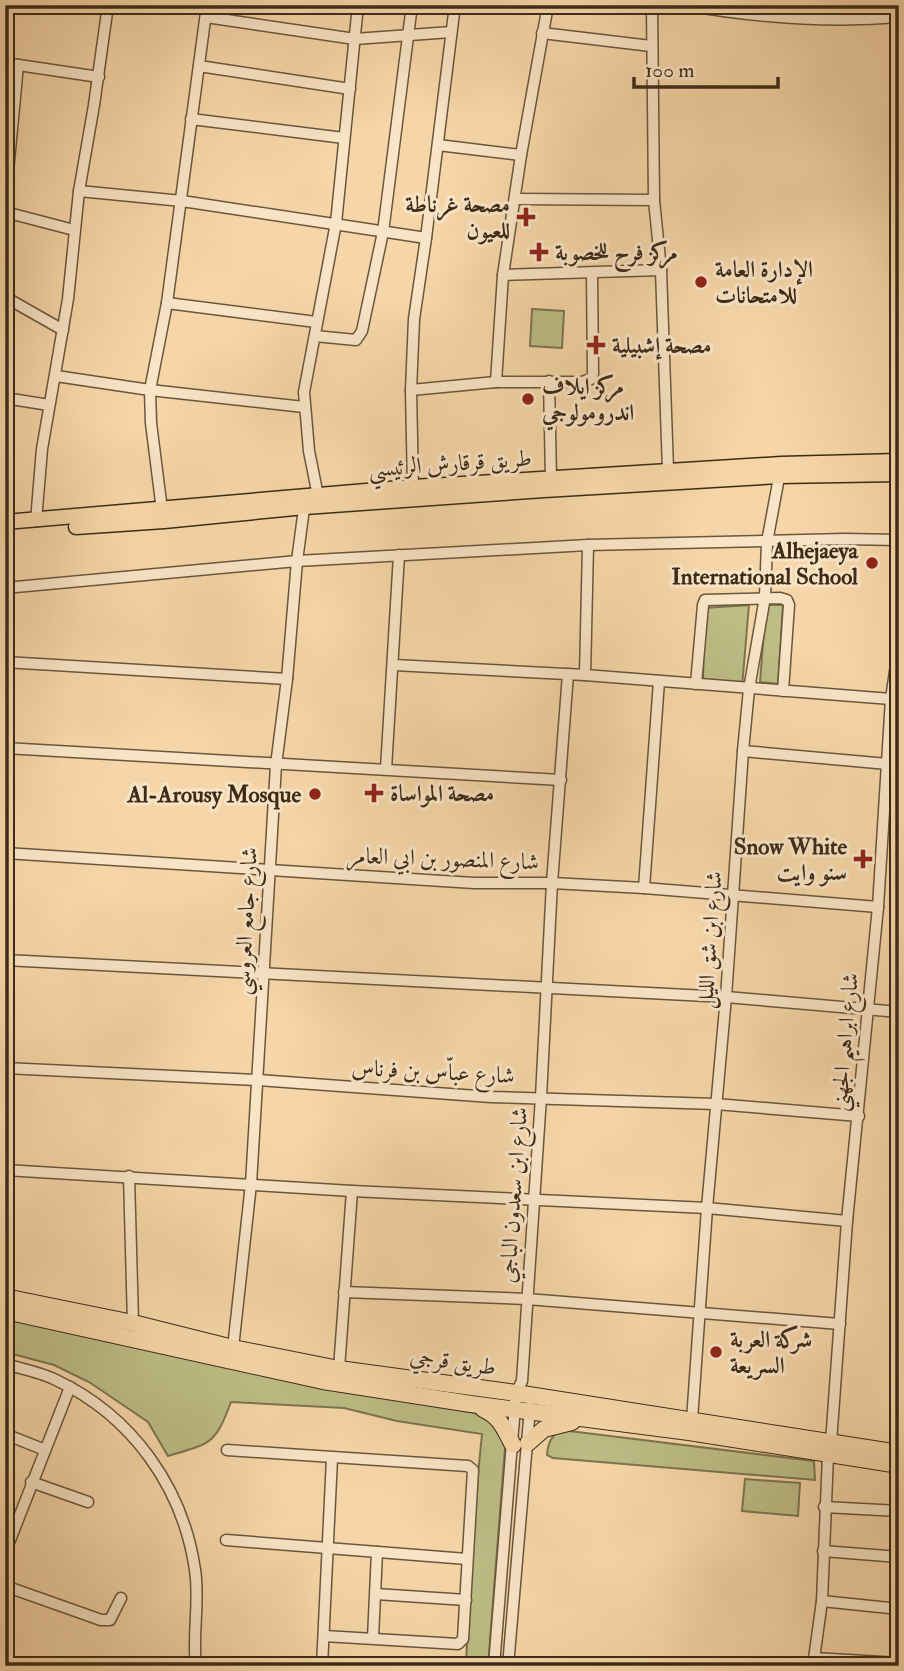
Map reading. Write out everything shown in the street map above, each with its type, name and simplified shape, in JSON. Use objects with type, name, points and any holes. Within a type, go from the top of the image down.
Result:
[{"type":"highway","name":"طريق قرجي","points":[[5,1297],[338,1369],[523,1390],[692,1420],[899,1465]]},
{"type":"highway","name":"طريق قرجي","points":[[5,1311],[323,1381],[523,1411],[830,1449],[899,1454]]},
{"type":"highway","points":[[471,1404],[497,1417],[521,1444],[550,1426],[590,1418]]},
{"type":"main road","name":"طريق قرقارش الرئيسي","points":[[5,522],[899,461]]},
{"type":"main road","name":"طريق قرقارش الرئيسي","points":[[5,532],[164,521],[413,487],[668,470],[899,474]]},
{"type":"street","name":"شارع جامع العروسي","points":[[233,1348],[251,1184],[276,765],[287,679],[297,561],[310,500],[305,385],[335,223],[358,5]]},
{"type":"street","points":[[315,336],[353,340],[360,335],[383,232],[412,5]]},
{"type":"street","points":[[413,487],[411,390],[414,318],[455,5]]},
{"type":"street","points":[[496,382],[503,275],[548,5]]},
{"type":"street","points":[[652,5],[654,201],[661,270],[668,470]]},
{"type":"street","points":[[684,5],[788,17],[899,17]]},
{"type":"street","points":[[36,521],[42,449],[63,330],[79,191],[99,77],[104,6]]},
{"type":"street","points":[[162,510],[151,423],[150,390],[167,303],[206,11],[355,39],[451,32]]},
{"type":"street","points":[[542,33],[651,46]]},
{"type":"street","points":[[5,63],[99,77]]},
{"type":"street","points":[[5,203],[9,133],[18,65]]},
{"type":"street","points":[[199,66],[350,89]]},
{"type":"street","points":[[191,118],[344,138]]},
{"type":"street","points":[[438,145],[521,155]]},
{"type":"street","points":[[79,191],[182,201],[426,239]]},
{"type":"street","points":[[516,199],[654,201]]},
{"type":"street","points":[[5,212],[74,230]]},
{"type":"street","points":[[503,275],[661,270]]},
{"type":"street","points":[[411,390],[496,382],[582,382],[593,377],[592,274]]},
{"type":"street","points":[[5,297],[63,330]]},
{"type":"street","points":[[167,303],[316,322]]},
{"type":"street","points":[[55,376],[150,390],[304,407]]},
{"type":"street","points":[[550,381],[551,478]]},
{"type":"street","points":[[5,398],[49,405]]},
{"type":"street","name":"شارع ابن شق الليل","points":[[692,1420],[743,751],[749,689],[765,597],[767,542],[780,470]]},
{"type":"street","points":[[5,588],[297,561],[399,555],[588,545],[899,540]]},
{"type":"street","points":[[584,675],[588,545]]},
{"type":"street","points":[[386,769],[399,555]]},
{"type":"street","points":[[696,684],[704,602],[710,599],[780,598],[787,600],[789,605],[783,691]]},
{"type":"street","name":"شارع ابراهيم الجهني","points":[[813,1662],[822,1601],[824,1507],[847,1221],[878,907],[891,699],[899,644]]},
{"type":"street","points":[[5,662],[287,679]]},
{"type":"street","points":[[394,665],[584,675],[891,699]]},
{"type":"street","name":"شارع ابن سعدون الباجي","points":[[521,1444],[552,883],[568,674]]},
{"type":"street","points":[[644,888],[659,681]]},
{"type":"street","points":[[5,748],[561,780]]},
{"type":"street","points":[[743,751],[899,765]]},
{"type":"street","name":"شارع المنصور بن ابي العامر","points":[[5,853],[474,883],[552,883],[644,888],[878,907]]},
{"type":"street","points":[[5,960],[726,997],[899,1013]]},
{"type":"street","name":"شارع عباّس بن فرناس","points":[[5,1068],[258,1080],[491,1097],[716,1104],[859,1116]]},
{"type":"street","points":[[5,1170],[352,1191],[707,1208],[847,1221]]},
{"type":"street","points":[[129,1176],[133,1324]]},
{"type":"street","points":[[338,1369],[352,1191]]},
{"type":"street","points":[[344,1293],[527,1299],[840,1324]]},
{"type":"street","points":[[5,1364],[39,1373],[70,1387],[109,1414],[129,1432],[155,1464],[187,1526],[195,1572],[196,1666]]},
{"type":"street","points":[[5,1553],[8,1536],[70,1387]]},
{"type":"street","points":[[5,1434],[45,1450]]},
{"type":"street","points":[[494,1666],[521,1444]]},
{"type":"street","points":[[508,1666],[521,1444]]},
{"type":"street","points":[[227,1450],[468,1466],[473,1470],[465,1634],[458,1644],[324,1636]]},
{"type":"street","points":[[322,1666],[332,1458]]},
{"type":"street","points":[[32,1482],[88,1502]]},
{"type":"street","points":[[824,1507],[899,1511]]},
{"type":"street","points":[[226,1540],[467,1559]]},
{"type":"street","points":[[823,1551],[899,1556]]},
{"type":"street","points":[[373,1638],[377,1552]]},
{"type":"street","points":[[5,1586],[101,1620],[110,1620],[121,1598]]},
{"type":"street","points":[[376,1594],[466,1601]]},
{"type":"street","points":[[822,1601],[899,1609]]},
{"type":"street","points":[[813,1662],[899,1663]]},
{"type":"green space","points":[[532,309],[564,311],[562,348],[530,346]]},
{"type":"green space","points":[[749,605],[742,687],[703,679],[705,608]]},
{"type":"green space","points":[[766,605],[783,605],[778,684],[760,682]]},
{"type":"green space","points":[[5,1318],[484,1415],[499,1432],[505,1448],[488,1666],[466,1666],[471,1544],[482,1434],[397,1421],[344,1408],[231,1402],[220,1427],[210,1440],[203,1445],[168,1456],[148,1422],[89,1382],[54,1365],[5,1352]]},
{"type":"green space","points":[[561,1430],[814,1461],[815,1480],[553,1458],[547,1455],[548,1447],[552,1437]]},
{"type":"green space","points":[[745,1479],[800,1483],[798,1516],[742,1511]]},
{"type":"place","name":"مصحة غرناطة للعيون","points":[[526,217]]},
{"type":"place","name":"مركز فرح للخصوبة","points":[[539,252]]},
{"type":"place","name":"الإدارة العامة للامتحانات","points":[[701,282]]},
{"type":"place","name":"مصحة إشبيلية","points":[[596,345]]},
{"type":"place","name":"مركز ايلاف اندرومولوجي","points":[[528,399]]},
{"type":"place","name":"Alhejaeya International School","points":[[872,563]]},
{"type":"place","name":"مصحة المواساة","points":[[374,793]]},
{"type":"place","name":"Al-Arousy Mosque","points":[[315,794]]},
{"type":"place","name":"Snow White سنو وايت","points":[[863,859]]},
{"type":"place","name":"شركة العربة السريعة","points":[[716,1352]]}]
